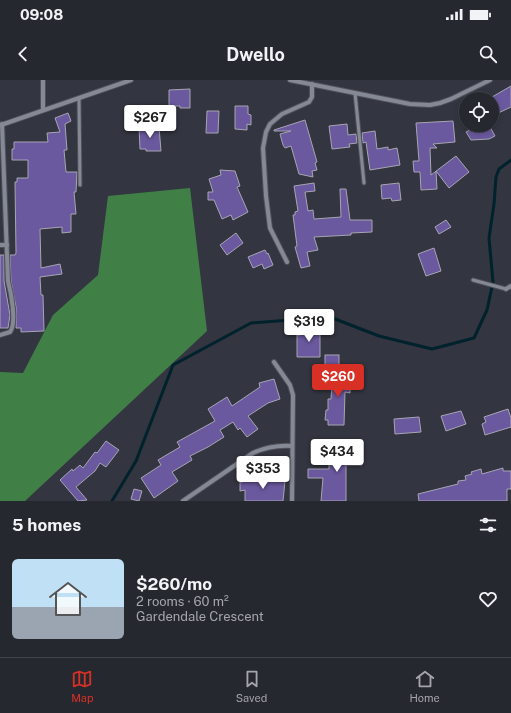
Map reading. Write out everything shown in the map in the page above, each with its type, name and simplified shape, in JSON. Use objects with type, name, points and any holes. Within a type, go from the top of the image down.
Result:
[{"type":"street","points":[[43,80],[43,110]]},
{"type":"street","points":[[0,335],[10,332],[13,324],[12,295],[8,281],[1,125],[131,80]]},
{"type":"street","points":[[290,80],[410,104],[430,105],[451,99],[490,80]]},
{"type":"street","points":[[287,262],[270,228],[263,148],[266,132],[270,124],[282,114],[309,102],[312,97],[312,84]]},
{"type":"street","points":[[0,245],[7,245]]},
{"type":"street","points":[[506,289],[511,286]]},
{"type":"street","points":[[274,362],[290,385],[293,395],[292,501]]},
{"type":"street","points":[[183,501],[253,453],[265,447],[278,445],[292,446]]},
{"type":"lane","points":[[355,93],[364,183]]},
{"type":"lane","points":[[79,98],[80,185]]},
{"type":"lane","points":[[473,280],[506,289]]},
{"type":"green space","points":[[190,188],[207,331],[25,501],[0,501],[0,372],[23,373],[53,315],[98,275],[108,196]]},
{"type":"building","points":[[511,86],[511,107],[499,113],[499,93]]},
{"type":"building","points":[[190,89],[190,108],[169,106],[169,90]]},
{"type":"building","points":[[235,106],[248,106],[248,114],[251,115],[251,125],[247,124],[247,130],[235,129]]},
{"type":"building","points":[[207,111],[219,111],[218,133],[206,133]]},
{"type":"building","points":[[68,113],[71,121],[65,124],[67,150],[64,150],[66,172],[77,172],[76,192],[74,192],[76,214],[71,214],[71,232],[62,233],[62,227],[40,229],[41,268],[60,264],[62,274],[40,277],[41,295],[43,295],[44,331],[21,332],[21,328],[16,328],[16,307],[11,281],[10,255],[15,255],[16,253],[15,182],[17,182],[17,178],[28,178],[28,160],[12,160],[12,149],[14,149],[14,142],[48,142],[47,133],[60,132],[55,118]]},
{"type":"building","points":[[305,120],[317,162],[315,163],[317,170],[312,171],[313,177],[299,174],[291,146],[285,148],[283,145],[280,134],[291,131],[274,131]]},
{"type":"building","points":[[453,121],[455,142],[433,144],[437,148],[430,148],[431,175],[436,171],[437,189],[421,190],[420,172],[414,172],[413,161],[419,161],[416,123]]},
{"type":"building","points":[[347,124],[348,135],[356,134],[357,143],[349,144],[350,147],[332,149],[329,126]]},
{"type":"building","points":[[159,127],[161,151],[146,151],[146,149],[140,149],[139,128]]},
{"type":"building","points":[[375,131],[377,149],[388,147],[388,150],[397,148],[400,165],[370,170],[366,142],[363,143],[362,133]]},
{"type":"building","points":[[466,132],[493,132],[495,136],[489,139],[471,140]]},
{"type":"building","points":[[456,156],[469,172],[449,188],[436,171]]},
{"type":"building","points":[[220,170],[235,171],[240,186],[237,187],[248,212],[233,220],[231,215],[222,219],[214,200],[208,200],[208,192],[213,192],[209,179],[221,175]]},
{"type":"building","points":[[314,183],[315,191],[305,192],[308,211],[313,210],[314,219],[341,217],[340,189],[346,189],[350,220],[372,220],[372,232],[314,237],[318,250],[307,252],[310,266],[301,268],[295,247],[297,246],[293,215],[295,215],[295,212],[298,211],[294,186]]},
{"type":"building","points":[[399,183],[401,200],[392,201],[391,198],[382,199],[381,185]]},
{"type":"building","points":[[446,220],[451,227],[439,234],[435,227]]},
{"type":"building","points":[[236,233],[243,243],[227,255],[220,245]]},
{"type":"building","points":[[434,248],[441,271],[426,276],[418,254]]},
{"type":"building","points":[[265,250],[267,254],[268,253],[273,265],[264,269],[262,264],[253,268],[248,257]]},
{"type":"building","points":[[0,255],[4,255],[4,281],[10,315],[8,328],[0,328]]},
{"type":"building","points":[[300,329],[320,329],[320,357],[297,357],[297,335],[300,335]]},
{"type":"building","points":[[325,355],[339,355],[339,365],[325,365]]},
{"type":"building","points":[[333,371],[351,372],[350,393],[345,392],[344,425],[328,425],[328,420],[325,420],[326,410],[328,410],[328,399],[331,399]]},
{"type":"building","points":[[274,379],[280,399],[268,403],[248,416],[258,429],[247,437],[240,428],[238,430],[233,422],[220,430],[224,437],[190,456],[192,460],[172,472],[178,481],[154,498],[141,478],[161,465],[158,460],[180,447],[177,442],[215,421],[208,409],[227,397],[232,406],[260,387],[259,383]]},
{"type":"building","points":[[508,409],[511,418],[511,427],[485,435],[482,424],[486,422],[484,417]]},
{"type":"building","points":[[461,411],[466,424],[446,431],[441,416]]},
{"type":"building","points":[[419,417],[421,432],[395,434],[394,419]]},
{"type":"building","points":[[106,441],[119,450],[106,467],[100,463],[95,471],[76,487],[87,500],[78,501],[60,480],[72,469],[73,471],[80,465],[83,468],[95,452],[97,453]]},
{"type":"building","points":[[332,448],[362,448],[362,465],[346,465],[346,501],[321,501],[323,478],[308,478],[308,469],[329,469],[329,454],[332,454]]},
{"type":"building","points":[[503,468],[503,471],[511,471],[511,489],[507,489],[507,501],[419,501],[418,494],[458,484],[458,481],[466,480],[465,476],[472,474],[471,472],[481,469],[482,474]]},
{"type":"building","points":[[254,478],[254,481],[285,481],[283,501],[245,501],[245,490],[240,491],[240,482],[243,482],[243,479]]},
{"type":"building","points":[[134,489],[142,491],[139,501],[131,499]]},
{"type":"waterway","points":[[112,501],[136,461],[173,365],[251,323],[330,317],[379,336],[432,349],[474,338],[487,310],[493,282],[489,238],[496,177],[499,169],[511,160]]}]
